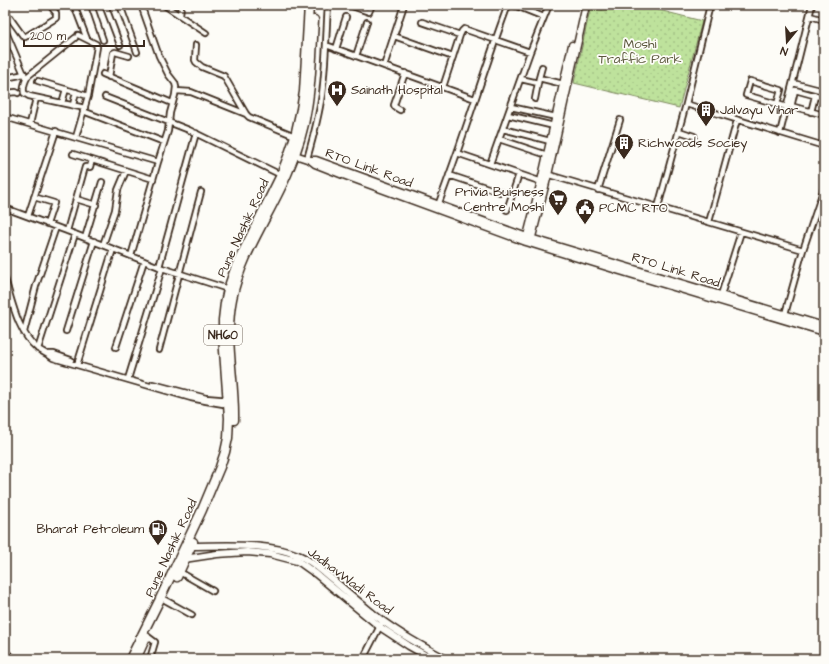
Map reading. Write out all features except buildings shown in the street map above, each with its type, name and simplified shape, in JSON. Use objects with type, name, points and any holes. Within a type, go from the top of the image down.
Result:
[{"type":"highway","name":"Pune Nashik Road","points":[[231,402],[223,337],[228,289],[236,266],[280,175],[295,136],[302,109],[304,92],[309,5]]},
{"type":"highway","name":"Pune Nashik Road","points":[[135,659],[160,601],[188,546],[225,452],[228,438],[231,402],[230,312],[232,299],[245,260],[281,188],[295,155],[304,125],[312,65],[314,5]]},
{"type":"highway","name":"Pune Nashik Road","points":[[135,659],[166,600],[177,570]]},
{"type":"main road","points":[[546,174],[547,155],[582,5]]},
{"type":"main road","points":[[529,240],[586,5]]},
{"type":"main road","name":"RTO Link Road","points":[[295,155],[315,164],[626,273],[822,328]]},
{"type":"main road","name":"RTO Link Road","points":[[529,240],[786,314],[822,328]]},
{"type":"main road","points":[[822,328],[824,318]]},
{"type":"main road","name":"JadhavWadi Road","points":[[188,546],[264,547],[300,556],[315,565],[383,621],[407,637],[432,657]]},
{"type":"main road","name":"JadhavWadi Road","points":[[182,559],[217,554],[247,552],[270,554],[292,559],[313,571],[380,627],[409,646],[432,657],[446,659]]},
{"type":"street","points":[[5,11],[26,38],[56,18],[56,13],[50,5]]},
{"type":"street","points":[[74,5],[87,39]]},
{"type":"street","points":[[91,5],[103,40]]},
{"type":"street","points":[[105,5],[120,45]]},
{"type":"street","points":[[120,5],[137,52]]},
{"type":"street","points":[[131,256],[168,131],[172,103],[176,91],[175,83],[168,74],[159,56],[141,5]]},
{"type":"street","points":[[164,5],[206,32]]},
{"type":"street","points":[[180,15],[181,5]]},
{"type":"street","points":[[309,160],[322,94],[328,5]]},
{"type":"street","points":[[350,5],[369,12],[372,5]]},
{"type":"street","points":[[384,66],[404,5]]},
{"type":"street","points":[[437,207],[508,5]]},
{"type":"street","points":[[514,5],[544,17]]},
{"type":"street","points":[[490,164],[530,52],[549,5]]},
{"type":"street","points":[[658,207],[686,104],[710,5]]},
{"type":"street","points":[[789,104],[812,5]]},
{"type":"street","points":[[810,16],[824,20]]},
{"type":"street","points":[[336,49],[346,17]]},
{"type":"street","points":[[356,56],[367,22]]},
{"type":"street","points":[[422,22],[460,35]]},
{"type":"street","points":[[443,87],[460,35],[464,29],[530,52]]},
{"type":"street","points":[[5,32],[26,79]]},
{"type":"street","points":[[76,137],[84,109],[88,96],[97,47],[96,44],[87,39],[77,36],[28,76],[23,91],[24,93],[36,98],[73,105],[84,109],[164,142]]},
{"type":"street","points":[[394,36],[453,57]]},
{"type":"street","points":[[196,45],[196,62],[224,76],[246,114]]},
{"type":"street","points":[[326,46],[475,99]]},
{"type":"street","points":[[109,77],[113,53],[115,52],[129,56]]},
{"type":"street","points":[[534,99],[542,67]]},
{"type":"street","points":[[5,78],[24,73]]},
{"type":"street","points":[[400,110],[394,106],[405,73]]},
{"type":"street","points":[[102,74],[172,103]]},
{"type":"street","points":[[539,78],[563,84]]},
{"type":"street","points":[[521,79],[538,83]]},
{"type":"street","points":[[777,104],[781,90],[750,81],[746,95],[777,104],[789,104],[791,106],[824,115]]},
{"type":"street","points":[[38,82],[88,96]]},
{"type":"street","points":[[793,83],[824,91]]},
{"type":"street","points":[[62,104],[66,89]]},
{"type":"street","points":[[780,133],[795,90],[824,98]]},
{"type":"street","points":[[176,91],[191,92],[295,136]]},
{"type":"street","points":[[5,92],[18,93]]},
{"type":"street","points":[[73,105],[76,92]]},
{"type":"street","points":[[811,112],[815,96]]},
{"type":"street","points":[[105,97],[196,134],[280,175]]},
{"type":"street","points":[[30,124],[36,98]]},
{"type":"street","points":[[686,104],[824,146]]},
{"type":"street","points":[[511,107],[556,117]]},
{"type":"street","points":[[508,115],[554,126]]},
{"type":"street","points":[[5,116],[158,162]]},
{"type":"street","points":[[598,190],[620,120]]},
{"type":"street","points":[[709,222],[737,120]]},
{"type":"street","points":[[503,129],[550,141]]},
{"type":"street","points":[[28,216],[56,131]]},
{"type":"street","points":[[678,131],[694,136]]},
{"type":"street","points":[[128,378],[161,268],[196,134]]},
{"type":"street","points":[[499,139],[547,155]]},
{"type":"street","points":[[457,153],[544,182]]},
{"type":"street","points":[[73,154],[153,179]]},
{"type":"street","points":[[66,231],[85,167],[90,167],[92,160]]},
{"type":"street","points":[[103,245],[115,210],[118,190],[126,171]]},
{"type":"street","points":[[507,210],[519,174]]},
{"type":"street","points":[[546,174],[803,250]]},
{"type":"street","points":[[449,175],[500,192]]},
{"type":"street","points":[[85,238],[102,182]]},
{"type":"street","points":[[786,314],[803,250],[824,188]]},
{"type":"street","points":[[159,350],[201,192]]},
{"type":"street","points":[[34,197],[54,203],[47,224]]},
{"type":"street","points":[[76,198],[96,205]]},
{"type":"street","points":[[5,208],[161,268],[228,289]]},
{"type":"street","points":[[24,332],[35,291],[56,227]]},
{"type":"street","points":[[721,295],[741,232]]},
{"type":"street","points":[[38,349],[75,234]]},
{"type":"street","points":[[66,331],[94,242]]},
{"type":"street","points":[[78,364],[113,249]]},
{"type":"street","points":[[116,347],[144,261]]},
{"type":"street","points":[[5,279],[18,319],[24,332],[38,349],[53,358],[128,378],[190,398],[206,401],[231,402]]},
{"type":"street","points":[[177,570],[213,591]]},
{"type":"street","points":[[166,600],[192,615]]},
{"type":"street","points":[[363,659],[383,621]]},
{"type":"street","points":[[147,636],[155,642],[150,659]]},
{"type":"street","points":[[5,652],[16,659]]},
{"type":"green space","name":"Moshi Traffic Park","points":[[591,5],[639,5],[702,21],[679,108],[574,83]]},
{"type":"place","name":"Sainath Hospital","points":[[337,107]]},
{"type":"place","name":"Jalvayu Vihar","points":[[706,127]]},
{"type":"place","name":"Richwoods Sociey","points":[[624,160]]},
{"type":"place","name":"Privia Buisness Centre Moshi","points":[[558,216]]},
{"type":"place","name":"PCMC RTO","points":[[585,225]]},
{"type":"place","name":"Bharat Petroleum","points":[[158,546]]}]
